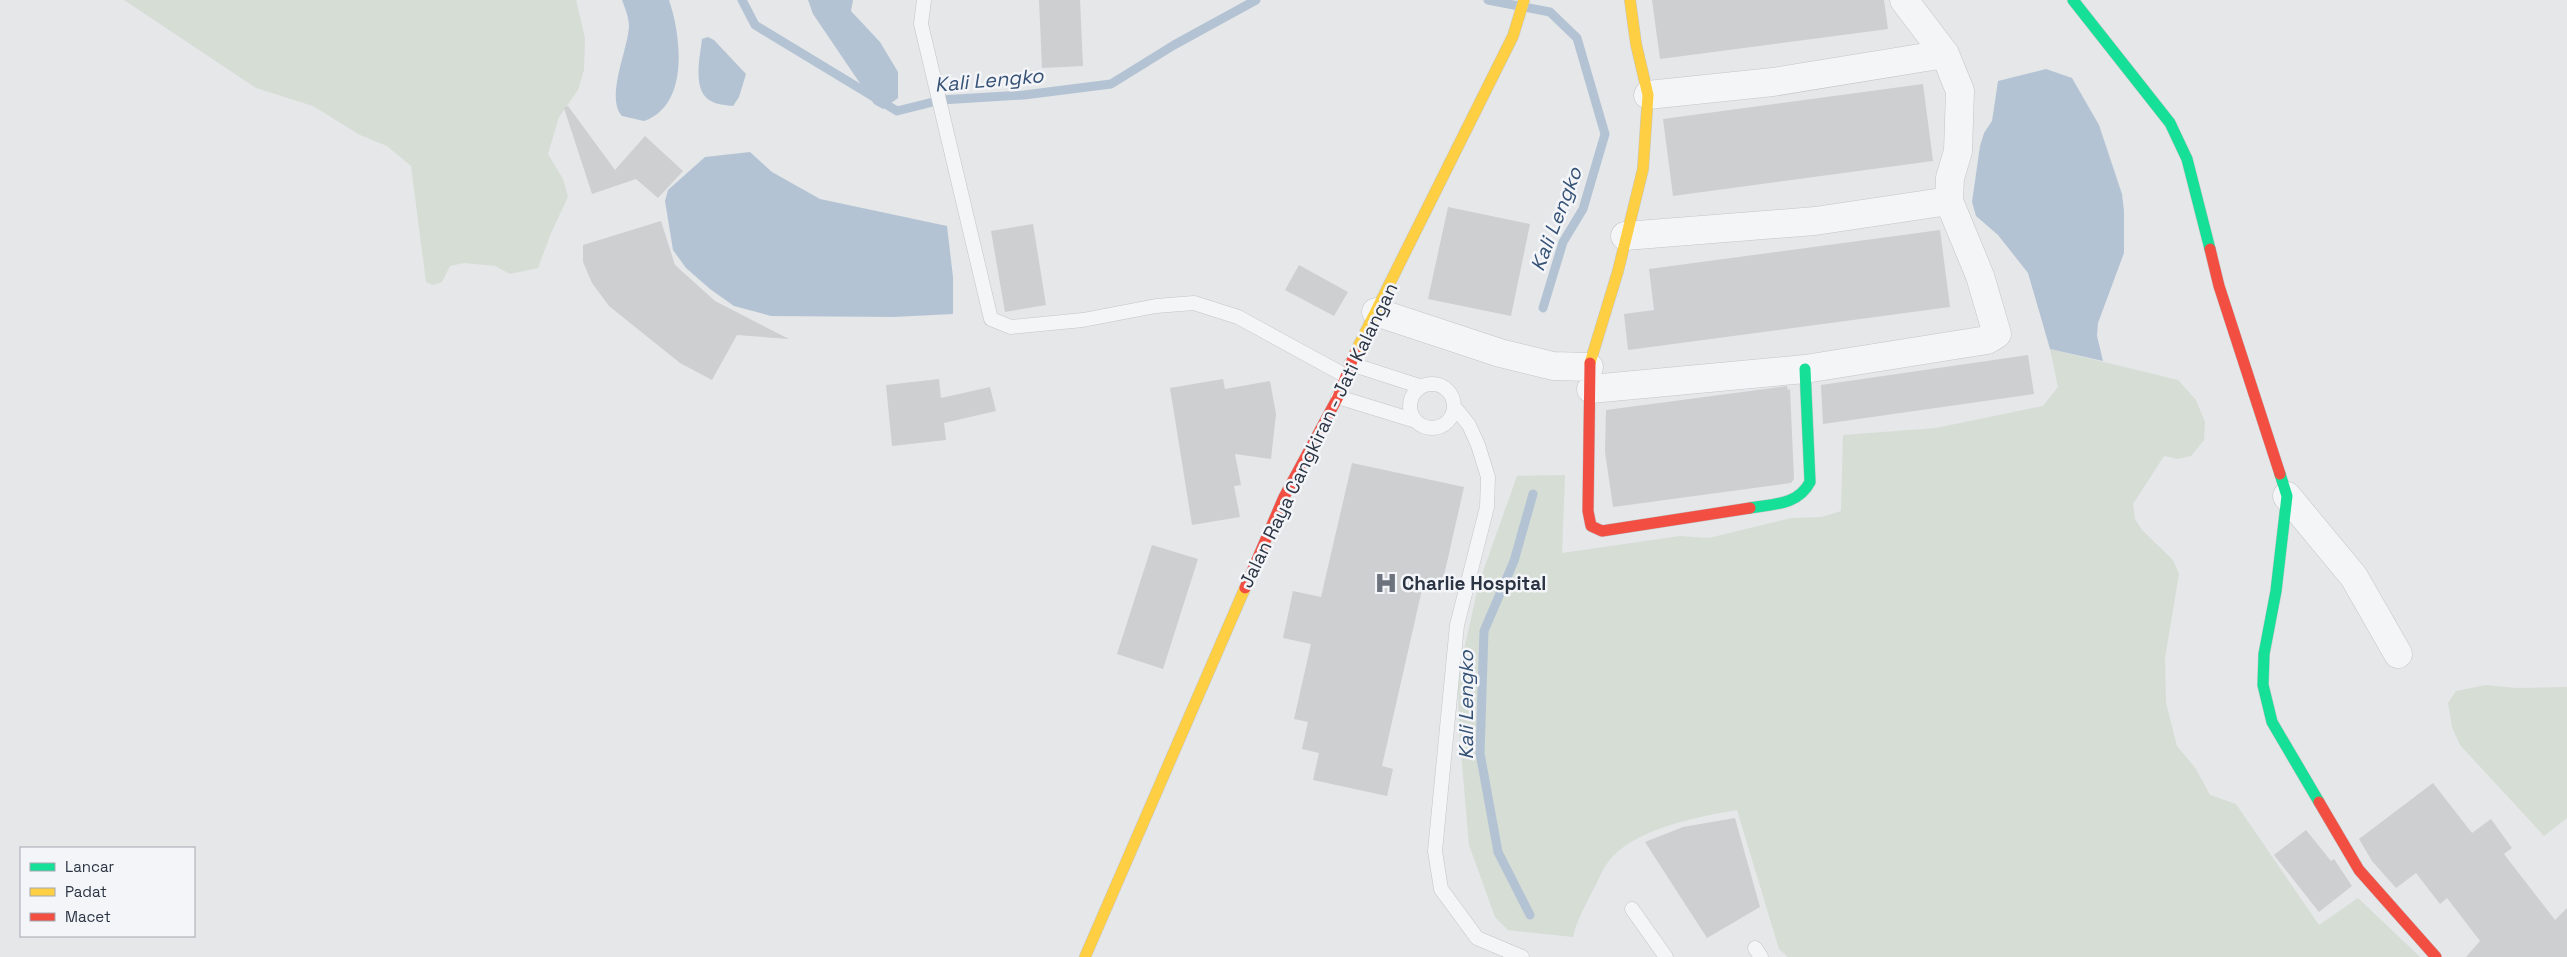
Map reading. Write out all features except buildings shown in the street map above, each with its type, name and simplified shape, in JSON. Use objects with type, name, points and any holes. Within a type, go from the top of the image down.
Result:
[{"type":"street","name":"Jalan Raya Cangkiran - Jati Kalangan","points":[[1085,957],[1284,497],[1338,398],[1355,352],[1513,36],[1524,0]]},
{"type":"street","points":[[1630,0],[1636,44],[1648,95],[1644,169],[1625,236],[1618,271],[1590,378],[1588,511],[1591,526],[1602,532],[1792,501],[1805,492],[1810,482],[1805,369]]},
{"type":"street","points":[[1376,312],[1500,353],[1553,366],[1590,378],[1805,369],[1987,340],[1997,334],[1980,276],[1949,201],[1950,178],[1958,151],[1960,91],[1945,54],[1904,0]]},
{"type":"street","points":[[2073,0],[2170,123],[2187,159],[2219,286],[2287,496],[2354,577],[2398,654]]},
{"type":"street","points":[[1648,95],[1774,82],[1945,54]]},
{"type":"street","points":[[1625,236],[1815,220],[1949,201]]},
{"type":"street","points":[[2287,496],[2276,591],[2264,654],[2263,685],[2272,722],[2359,870],[2436,957]]},
{"type":"lane","points":[[924,0],[921,24],[991,319],[1011,327],[1083,320],[1156,306],[1194,303],[1238,317],[1349,370],[1419,386],[1433,384],[1447,388],[1452,395],[1456,409],[1469,425],[1488,476],[1487,507],[1457,625],[1435,851],[1441,889],[1477,938],[1522,957]]},
{"type":"lane","points":[[1416,421],[1410,404],[1412,394],[1419,386]]},
{"type":"lane","points":[[1338,398],[1416,421],[1426,428],[1437,428],[1452,419],[1456,409]]},
{"type":"lane","points":[[1632,909],[1666,957]]},
{"type":"shaded area","points":[[124,0],[576,0],[585,38],[584,70],[578,90],[559,117],[548,154],[563,179],[568,197],[551,233],[538,268],[510,274],[495,266],[464,263],[450,266],[442,282],[433,285],[426,282],[411,166],[387,146],[360,135],[313,106],[256,88]]},
{"type":"shaded area","points":[[2050,349],[2178,380],[2196,400],[2205,422],[2204,440],[2191,456],[2178,459],[2164,456],[2133,504],[2135,519],[2142,530],[2173,560],[2179,574],[2165,658],[2166,703],[2177,746],[2196,769],[2210,795],[2236,804],[2319,925],[2358,898],[2420,957],[1788,957],[1779,949],[1737,810],[1671,825],[1625,846],[1613,856],[1604,869],[1581,914],[1573,937],[1508,930],[1495,917],[1469,845],[1459,728],[1458,677],[1479,583],[1517,476],[1565,475],[1562,553],[1680,536],[1709,538],[1791,518],[1822,517],[1841,511],[1843,435],[1936,428],[2043,406],[2058,387]]},
{"type":"shaded area","points":[[2486,685],[2516,688],[2567,687],[2567,818],[2544,836],[2460,745],[2452,727],[2448,703],[2456,691]]},
{"type":"water","points":[[622,0],[669,0],[677,31],[678,68],[675,85],[669,100],[659,113],[644,121],[622,116],[617,108],[616,86],[629,26],[628,16]]},
{"type":"water","points":[[808,0],[853,0],[851,11],[880,42],[898,72],[898,98],[883,109],[874,104],[813,14]]},
{"type":"water","points":[[708,37],[714,40],[746,74],[739,97],[733,106],[715,103],[706,97],[699,83],[698,74],[702,39]]},
{"type":"water","points":[[2046,69],[2072,78],[2099,125],[2122,194],[2124,253],[2098,323],[2097,336],[2103,361],[2050,349],[2028,273],[1998,235],[1976,216],[1972,202],[1980,146],[1984,133],[1992,121],[1998,81]]},
{"type":"water","points":[[750,152],[772,172],[820,199],[947,226],[953,277],[953,314],[893,317],[771,316],[734,306],[710,289],[686,268],[673,250],[665,201],[668,190],[705,157]]},
{"type":"waterway","name":"Kali Lengko","points":[[742,0],[755,25],[897,111],[941,100],[1024,95],[1111,84],[1174,45],[1256,0]]},
{"type":"waterway","name":"Kali Lengko","points":[[1488,0],[1550,12],[1577,38],[1605,134],[1583,209],[1563,242],[1543,308]]},
{"type":"waterway","name":"Kali Lengko","points":[[1530,915],[1498,852],[1480,753],[1484,631],[1514,561],[1533,494]]},
{"type":"traffic: fast","points":[[2073,0],[2170,123],[2187,159],[2210,249]]},
{"type":"traffic: fast","points":[[1750,508],[1776,504],[1792,499],[1805,490],[1810,482],[1805,369]]},
{"type":"traffic: fast","points":[[2280,474],[2287,496],[2276,591],[2264,654],[2263,685],[2272,722],[2319,802]]},
{"type":"traffic: slow","points":[[1355,353],[1513,36],[1524,0]]},
{"type":"traffic: slow","points":[[1590,363],[1618,271],[1643,169],[1648,95],[1636,44],[1630,0]]},
{"type":"traffic: slow","points":[[1085,957],[1245,588]]},
{"type":"traffic: jam","points":[[2210,249],[2219,286],[2280,474]]},
{"type":"traffic: jam","points":[[1245,588],[1284,497],[1338,397],[1355,353]]},
{"type":"traffic: jam","points":[[1590,363],[1588,511],[1591,526],[1602,531],[1750,508]]},
{"type":"traffic: jam","points":[[2319,802],[2359,870],[2436,957]]},
{"type":"place","name":"Charlie Hospital","points":[[1386,583]]}]
